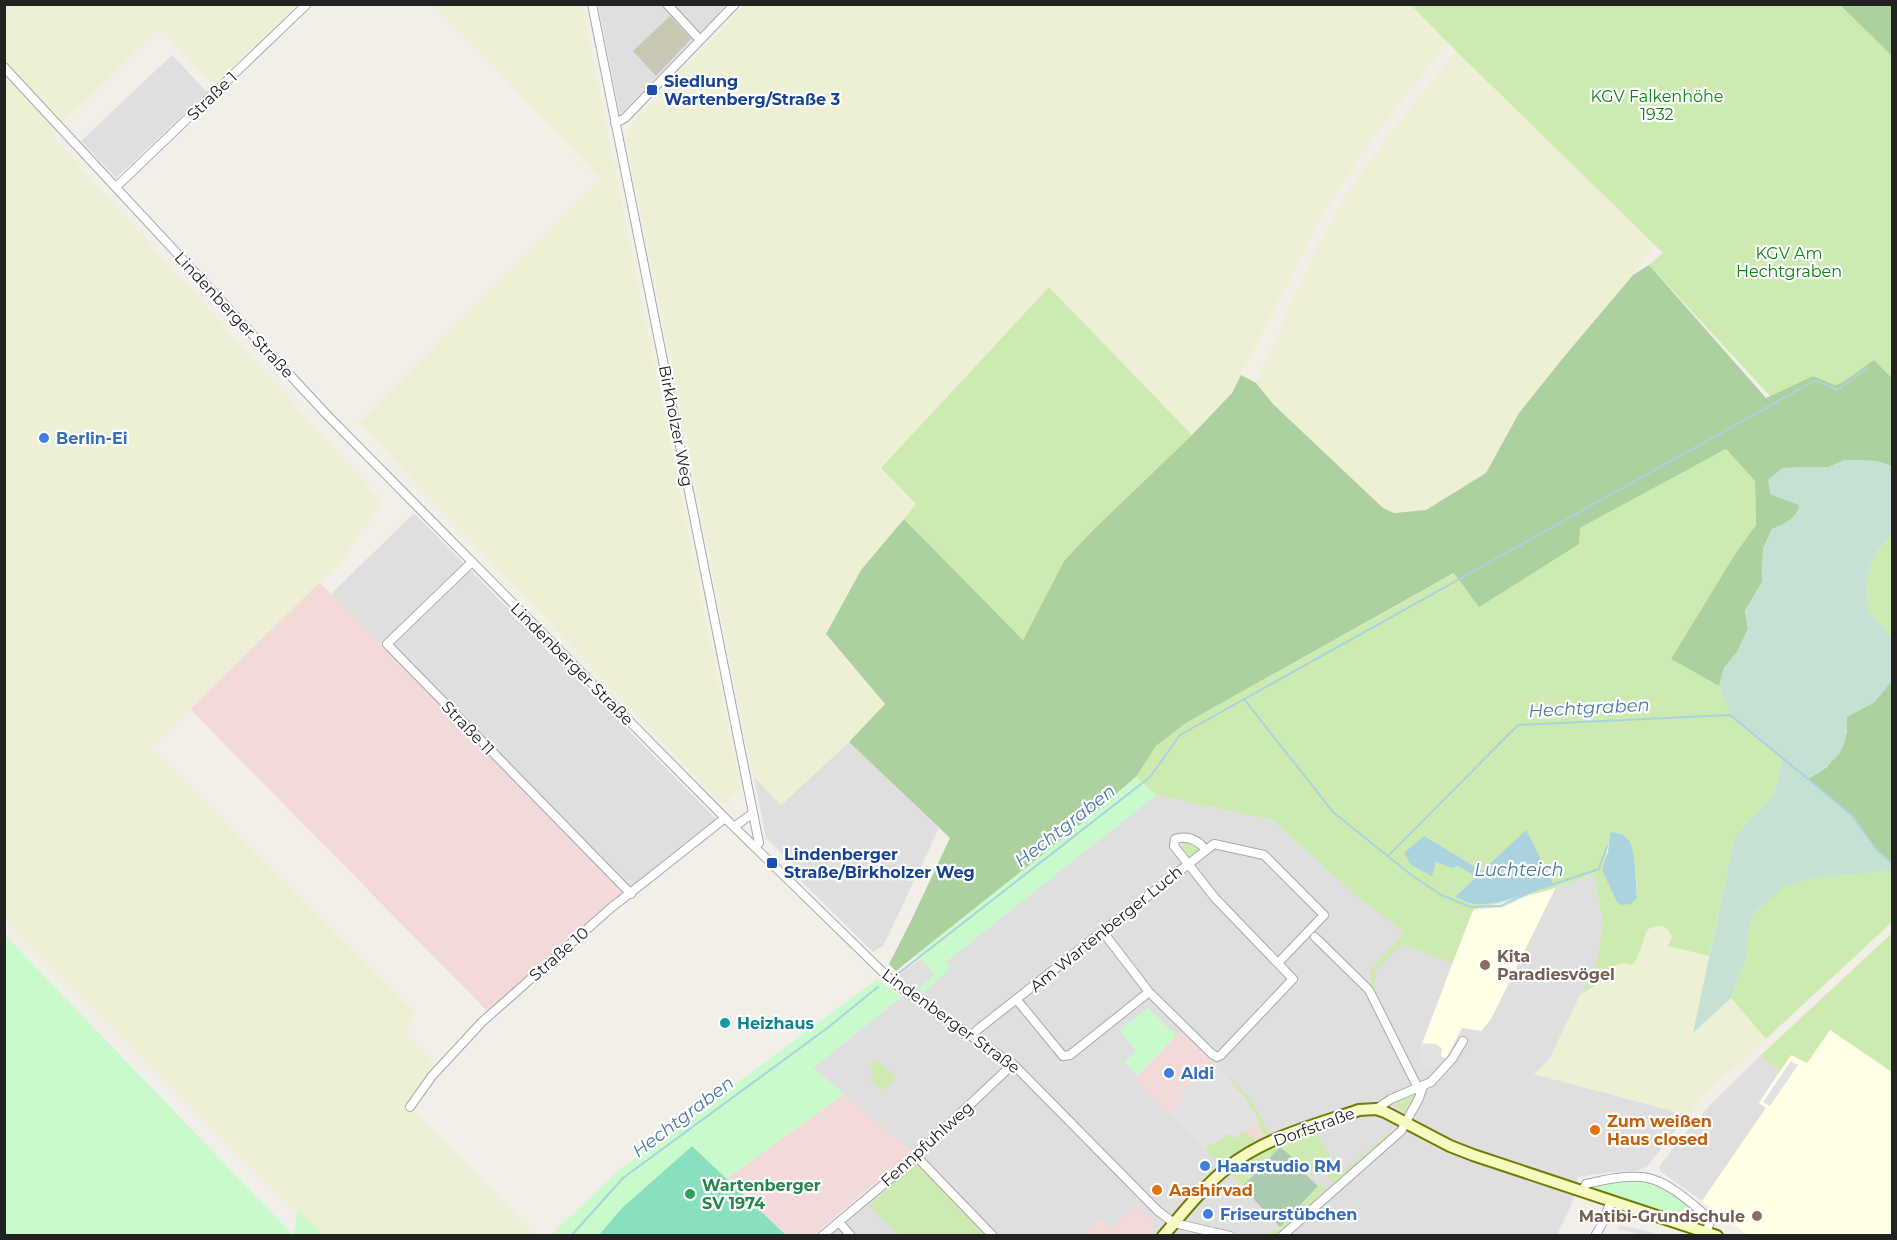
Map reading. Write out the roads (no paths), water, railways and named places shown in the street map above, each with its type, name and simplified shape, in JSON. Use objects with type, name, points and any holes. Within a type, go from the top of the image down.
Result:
[{"type":"main road","name":"Dorfstraße","points":[[1163,1236],[1227,1168],[1242,1157],[1279,1139],[1359,1110],[1376,1109],[1404,1127],[1473,1155],[1712,1233]]},
{"type":"street","name":"Straße 1","points":[[116,187],[307,4]]},
{"type":"street","name":"Birkholzer Weg","points":[[592,4],[759,843],[755,846]]},
{"type":"street","points":[[668,4],[700,40]]},
{"type":"street","points":[[615,123],[625,118],[735,4]]},
{"type":"street","name":"Lindenberger Straße","points":[[4,67],[319,407],[734,827],[895,984],[1013,1064],[1158,1211],[1174,1223]]},
{"type":"street","name":"Straße 11","points":[[471,563],[387,644],[631,894]]},
{"type":"street","points":[[734,827],[753,813]]},
{"type":"street","name":"Straße 10","points":[[410,1107],[432,1076],[482,1022],[612,907],[725,818]]},
{"type":"street","name":"Am Wartenberger Luch","points":[[973,1036],[977,1030],[1188,864],[1174,846],[1175,839],[1181,837],[1199,841],[1206,850]]},
{"type":"street","points":[[1103,932],[1149,992],[1216,1057],[1221,1055],[1293,979],[1292,975],[1279,962],[1215,898],[1188,864],[1214,844],[1264,855],[1324,915],[1279,962]]},
{"type":"street","points":[[1315,937],[1369,990],[1420,1087]]},
{"type":"street","points":[[1017,1000],[1063,1056],[1070,1055],[1149,992]]},
{"type":"street","name":"Dorfstraße","points":[[1376,1109],[1391,1099],[1431,1082],[1441,1073],[1463,1041]]},
{"type":"street","name":"Fennpfuhlweg","points":[[822,1236],[916,1156],[1013,1064]]},
{"type":"street","name":"Dorfstraße","points":[[1282,1236],[1404,1127],[1419,1098],[1420,1087]]},
{"type":"street","points":[[916,1156],[993,1236]]},
{"type":"street","points":[[1582,1191],[1586,1184],[1594,1182],[1631,1177],[1647,1178],[1667,1187],[1708,1217],[1712,1233]]},
{"type":"street","points":[[1595,1236],[1611,1201]]},
{"type":"street","points":[[839,1222],[851,1236]]},
{"type":"street","points":[[1174,1223],[1230,1236]]},
{"type":"water","name":"Luchteich","points":[[1526,830],[1553,883],[1514,898],[1493,903],[1473,904],[1455,897],[1476,877],[1458,866],[1452,868],[1436,862],[1432,876],[1411,865],[1404,853],[1424,836],[1482,871]]},
{"type":"water","points":[[1610,832],[1626,837],[1633,850],[1637,898],[1631,904],[1621,905],[1617,902],[1602,870],[1608,852]]},
{"type":"waterway","name":"Hechtgraben","points":[[899,973],[1150,777],[1180,735],[1816,380],[1837,390],[1867,369]]},
{"type":"waterway","points":[[1244,699],[1333,812],[1410,874],[1441,895],[1471,907],[1501,906],[1530,892],[1599,869],[1607,846]]},
{"type":"waterway","name":"Hechtgraben","points":[[1388,856],[1518,725],[1730,715],[1852,815],[1877,850],[1892,863]]},
{"type":"waterway","name":"Hechtgraben","points":[[571,1236],[623,1178],[826,1029],[878,987]]},
{"type":"place","name":"Siedlung Wartenberg/Straße 3","points":[[652,90]]},
{"type":"place","name":"Berlin-Ei","points":[[44,438]]},
{"type":"place","name":"Lindenberger Straße/Birkholzer Weg","points":[[772,863]]},
{"type":"place","name":"Kita Paradiesvögel","points":[[1485,965]]},
{"type":"place","name":"Heizhaus","points":[[725,1023]]},
{"type":"place","name":"Aldi","points":[[1169,1073]]},
{"type":"place","name":"Zum weißen Haus closed","points":[[1595,1130]]},
{"type":"place","name":"Haarstudio RM","points":[[1205,1166]]},
{"type":"place","name":"Aashirvad","points":[[1157,1190]]},
{"type":"place","name":"Wartenberger SV 1974","points":[[690,1194]]},
{"type":"place","name":"Friseurstübchen","points":[[1208,1214]]},
{"type":"place","name":"Matibi-Grundschule","points":[[1757,1216]]},
{"type":"park label","name":"KGV Falkenhöhe 1932","points":[[1657,105]]},
{"type":"park label","name":"KGV Am Hechtgraben","points":[[1789,262]]}]
